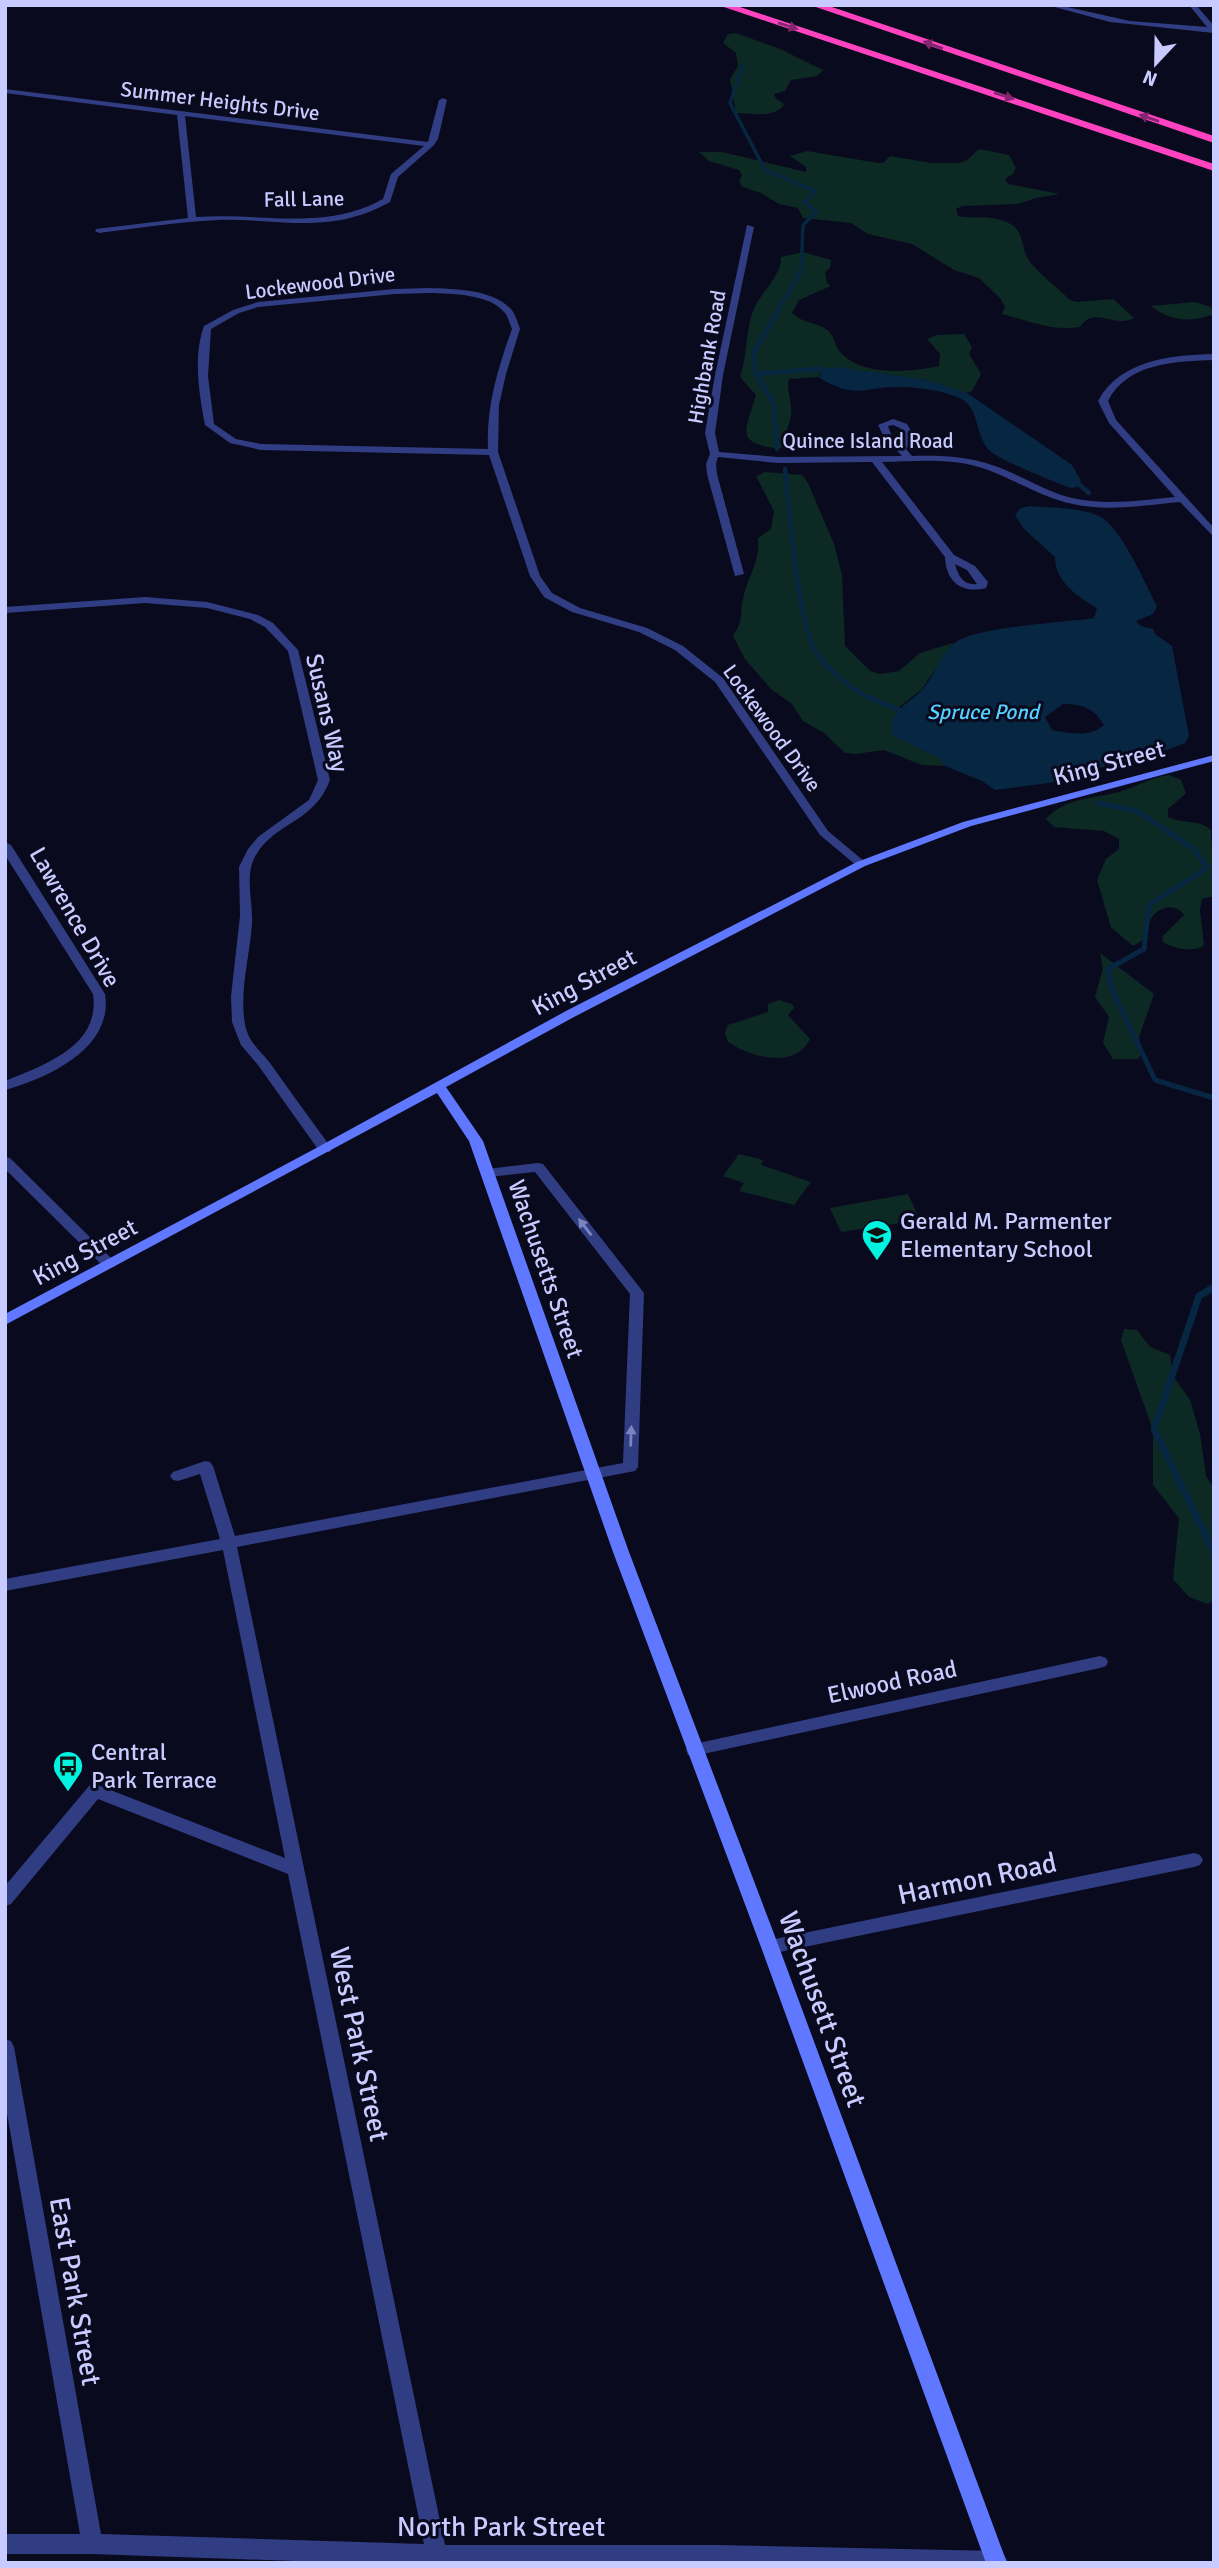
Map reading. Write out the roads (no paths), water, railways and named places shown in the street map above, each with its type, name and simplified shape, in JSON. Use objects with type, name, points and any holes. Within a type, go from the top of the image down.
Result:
[{"type":"highway","points":[[723,5],[1214,168]]},
{"type":"highway","points":[[815,5],[1214,140]]},
{"type":"main road","name":"King Street","points":[[5,1320],[570,1014],[861,864],[967,824],[1214,758]]},
{"type":"main road","name":"Wachusetts Street","points":[[439,1086],[476,1141],[594,1475]]},
{"type":"main road","name":"Wachusett Street","points":[[594,1475],[997,2562]]},
{"type":"street","points":[[1050,5],[1091,17],[1135,24],[1213,30]]},
{"type":"street","points":[[1072,5],[1147,20],[1205,22]]},
{"type":"street","points":[[1192,5],[1213,30]]},
{"type":"street","name":"Summer Heights Drive","points":[[5,91],[430,145]]},
{"type":"street","points":[[430,145],[435,139],[443,100]]},
{"type":"street","points":[[181,114],[192,220]]},
{"type":"street","name":"Fall Lane","points":[[99,231],[192,220],[240,217],[324,221],[363,214],[387,200],[394,176],[430,145]]},
{"type":"street","name":"Highbank Road","points":[[739,573],[712,474],[711,464],[715,454],[710,433],[719,375],[750,227]]},
{"type":"street","name":"Lockewood Drive","points":[[494,452],[464,449],[309,450],[261,447],[233,441],[210,425],[204,402],[202,351],[207,328],[241,309],[366,294],[445,289],[491,300],[506,307],[515,319],[516,329],[495,402],[492,436],[494,452],[534,576],[548,595],[576,610],[643,631],[679,648],[719,680],[824,833],[861,864]]},
{"type":"street","points":[[1214,357],[1168,360],[1137,369],[1116,383],[1104,396],[1112,421],[1214,534]]},
{"type":"street","points":[[902,448],[908,457]]},
{"type":"street","name":"Quince Island Road","points":[[715,454],[763,459],[949,458],[980,464],[1046,494],[1076,502],[1119,505],[1181,499]]},
{"type":"street","points":[[875,459],[950,557]]},
{"type":"street","name":"Susans Way","points":[[5,610],[145,600],[207,605],[254,617],[269,625],[292,650],[324,780],[315,801],[298,817],[256,847],[248,860],[242,879],[247,913],[237,1002],[239,1025],[245,1042],[325,1149]]},
{"type":"street","name":"Lawrence Drive","points":[[5,845],[99,995],[102,1014],[89,1039],[68,1056],[5,1087]]},
{"type":"street","points":[[5,1161],[109,1264]]},
{"type":"street","points":[[5,1585],[630,1467],[637,1293],[538,1167],[488,1173]]},
{"type":"street","name":"West Park Street","points":[[178,1476],[205,1466],[229,1544],[437,2555]]},
{"type":"street","name":"Elwood Road","points":[[694,1749],[1100,1662]]},
{"type":"street","points":[[5,1899],[95,1791],[296,1870]]},
{"type":"street","name":"Harmon Road","points":[[770,1947],[1194,1860]]},
{"type":"street","name":"East Park Street","points":[[5,2048],[92,2544]]},
{"type":"street","name":"North Park Street","points":[[5,2544],[92,2544],[437,2555],[719,2555],[997,2562]]},
{"type":"water","points":[[837,367],[927,380],[967,393],[1072,465],[1081,481],[1077,487],[1071,488],[994,454],[985,444],[972,409],[963,400],[933,390],[908,387],[860,391],[842,389],[818,377],[824,369]]},
{"type":"water","name":"Spruce Pond","points":[[1029,506],[1082,511],[1099,516],[1116,531],[1157,606],[1153,614],[1136,621],[1141,626],[1153,629],[1155,634],[1172,646],[1189,736],[1185,743],[1132,763],[1096,768],[1066,777],[1064,781],[995,790],[982,781],[945,766],[939,758],[893,736],[895,714],[922,690],[947,650],[962,639],[998,629],[1094,618],[1097,608],[1069,588],[1059,574],[1055,557],[1023,528],[1015,515],[1021,508]],"holes":[[[1063,704],[1092,711],[1104,725],[1086,733],[1052,730],[1045,717]]]},
{"type":"waterway","points":[[743,65],[730,103],[765,170],[816,191],[804,202],[817,212],[803,225],[801,271],[778,310]]},
{"type":"waterway","points":[[756,374],[753,354],[779,309]]},
{"type":"waterway","points":[[756,374],[818,369],[830,371]]},
{"type":"waterway","points":[[756,374],[774,404],[777,449]]},
{"type":"waterway","points":[[785,469],[800,595],[811,641],[818,655],[836,674],[869,697]]},
{"type":"waterway","points":[[1074,480],[1089,493]]},
{"type":"waterway","points":[[869,697],[904,712]]},
{"type":"waterway","points":[[1060,776],[1069,780],[1080,771]]},
{"type":"waterway","points":[[1098,803],[1137,811],[1194,849],[1207,868],[1149,905],[1144,949],[1108,969],[1111,987],[1155,1080],[1214,1098]]},
{"type":"waterway","points":[[1214,1287],[1199,1296],[1154,1429],[1214,1553]]},
{"type":"place","name":"Gerald M. Parmenter Elementary School","points":[[877,1262]]},
{"type":"place","name":"Central Park Terrace","points":[[68,1793]]}]
